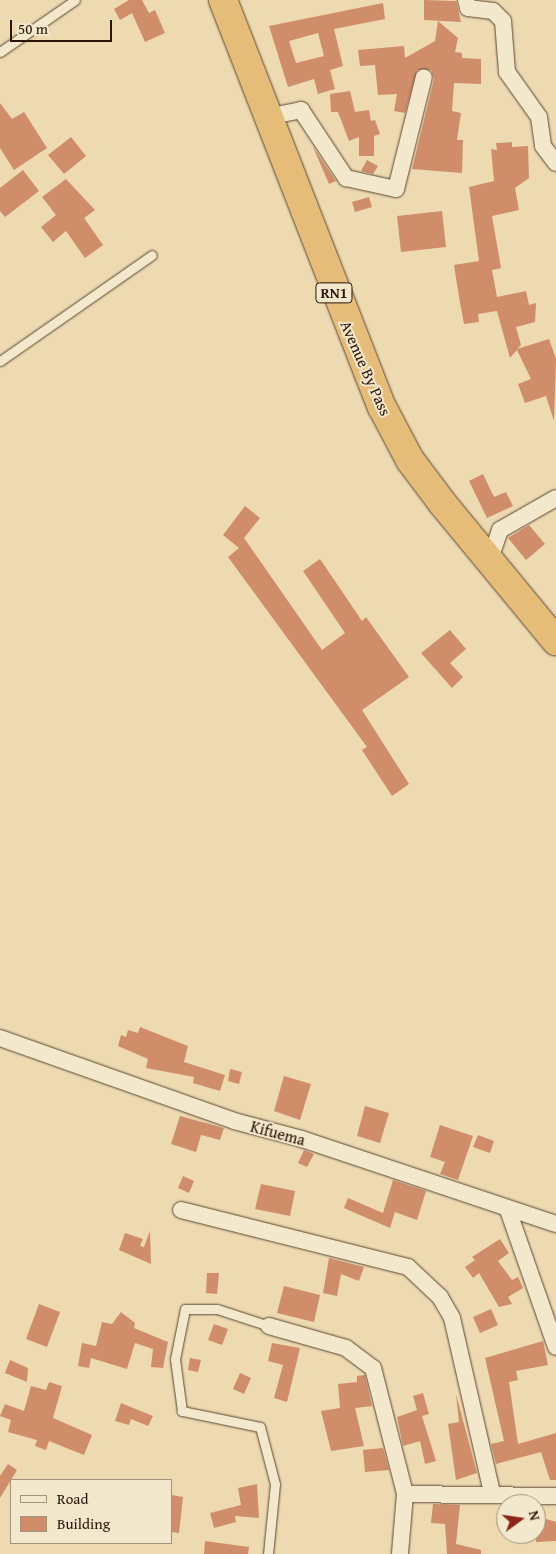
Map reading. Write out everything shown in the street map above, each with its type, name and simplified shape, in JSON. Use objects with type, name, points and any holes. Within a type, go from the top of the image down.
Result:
[{"type":"highway","name":"Avenue By Pass","points":[[223,0],[266,117],[382,407],[410,460],[490,562],[556,640]]},
{"type":"street","points":[[466,0],[468,8],[493,11],[503,21],[508,72],[539,117],[544,146],[556,163]]},
{"type":"street","points":[[266,117],[301,110],[346,178],[396,189],[424,77]]},
{"type":"street","points":[[490,562],[500,530],[556,498]]},
{"type":"street","name":"Kifuema","points":[[0,1038],[234,1121],[302,1138],[508,1210],[556,1224]]},
{"type":"street","points":[[181,1210],[408,1267],[440,1297],[452,1318],[492,1492]]},
{"type":"street","points":[[508,1210],[556,1347]]},
{"type":"street","points":[[269,1326],[346,1348],[373,1368],[405,1494],[400,1554]]},
{"type":"street","points":[[405,1494],[492,1492],[556,1496]]},
{"type":"lane","points":[[0,52],[75,0]]},
{"type":"lane","points":[[0,361],[152,255]]},
{"type":"lane","points":[[268,1554],[276,1484],[260,1427],[182,1411],[175,1358],[185,1309],[217,1309],[269,1326]]},
{"type":"building","points":[[129,0],[142,0],[149,13],[155,10],[165,33],[145,42],[132,13],[120,20],[114,9]]},
{"type":"building","points":[[424,0],[456,1],[461,22],[424,20]]},
{"type":"building","points":[[383,3],[385,19],[334,29],[343,66],[330,70],[335,89],[318,94],[314,79],[288,87],[269,26]],"holes":[[[318,33],[324,56],[296,63],[289,41]]]},
{"type":"building","points":[[438,21],[458,38],[455,52],[462,53],[462,58],[481,59],[481,84],[454,83],[452,111],[461,113],[457,140],[463,140],[462,173],[412,169],[434,79],[431,70],[417,70],[405,113],[394,111],[397,94],[378,95],[375,65],[360,66],[358,50],[404,46],[405,58],[435,41]]},
{"type":"building","points":[[350,91],[355,112],[369,110],[371,121],[375,120],[380,134],[374,136],[374,156],[359,156],[359,137],[349,141],[338,112],[331,112],[330,94]]},
{"type":"building","points":[[0,103],[12,119],[24,112],[47,148],[14,170],[0,148]]},
{"type":"building","points":[[71,137],[86,156],[64,174],[48,155]]},
{"type":"building","points":[[512,142],[512,147],[528,146],[529,178],[515,188],[519,210],[492,216],[501,268],[492,270],[497,297],[526,291],[529,305],[536,303],[535,322],[516,327],[521,345],[517,349],[549,339],[556,359],[554,421],[546,396],[525,403],[518,384],[531,379],[517,350],[510,358],[497,311],[478,314],[479,322],[464,324],[454,265],[479,261],[469,187],[494,181],[491,149],[497,150],[496,143]]},
{"type":"building","points":[[313,147],[336,181],[329,184]]},
{"type":"building","points":[[367,160],[378,166],[373,174],[361,171]]},
{"type":"building","points":[[23,170],[39,191],[5,217],[0,211],[0,188]]},
{"type":"building","points":[[66,179],[95,210],[84,218],[103,245],[85,258],[66,231],[53,242],[41,227],[56,215],[42,197]]},
{"type":"building","points":[[369,197],[372,207],[355,212],[352,202]]},
{"type":"building","points":[[442,211],[446,247],[401,252],[397,216]]},
{"type":"building","points":[[483,474],[494,497],[506,492],[513,506],[487,518],[469,481]]},
{"type":"building","points":[[245,506],[260,518],[244,538],[322,650],[345,633],[303,571],[320,559],[362,621],[366,617],[409,677],[362,710],[409,784],[392,796],[362,750],[367,747],[228,557],[239,548],[223,535]]},
{"type":"building","points":[[529,525],[545,544],[526,560],[508,538]]},
{"type":"building","points":[[450,630],[466,649],[450,663],[463,677],[452,688],[421,653]]},
{"type":"building","points":[[140,1027],[188,1046],[184,1062],[225,1075],[220,1091],[193,1083],[194,1077],[146,1068],[148,1059],[118,1046],[121,1035],[126,1037],[128,1030],[138,1033]]},
{"type":"building","points":[[230,1069],[242,1072],[239,1084],[228,1081]]},
{"type":"building","points":[[284,1076],[311,1084],[300,1120],[274,1111]]},
{"type":"building","points":[[365,1106],[389,1113],[380,1143],[357,1136]]},
{"type":"building","points":[[180,1116],[224,1128],[220,1140],[201,1135],[196,1152],[171,1144]]},
{"type":"building","points":[[440,1125],[473,1136],[458,1180],[440,1174],[445,1162],[430,1157]]},
{"type":"building","points":[[478,1135],[494,1141],[490,1153],[473,1147]]},
{"type":"building","points":[[304,1150],[314,1154],[307,1167],[298,1163]]},
{"type":"building","points":[[183,1176],[194,1181],[189,1193],[178,1188]]},
{"type":"building","points":[[393,1180],[426,1191],[417,1220],[395,1212],[390,1228],[344,1208],[348,1198],[383,1213]]},
{"type":"building","points":[[261,1184],[295,1191],[290,1216],[255,1209]]},
{"type":"building","points":[[150,1231],[151,1264],[119,1250],[125,1233],[143,1239],[140,1246],[144,1247]]},
{"type":"building","points":[[500,1239],[509,1253],[498,1261],[512,1280],[518,1277],[523,1288],[508,1297],[512,1304],[499,1307],[479,1273],[473,1278],[465,1267],[475,1260],[472,1257]]},
{"type":"building","points":[[329,1258],[364,1267],[359,1281],[341,1274],[337,1296],[323,1293]]},
{"type":"building","points":[[207,1273],[219,1273],[217,1294],[206,1293]]},
{"type":"building","points":[[284,1286],[320,1295],[314,1322],[277,1313]]},
{"type":"building","points":[[39,1304],[60,1312],[47,1347],[26,1339]]},
{"type":"building","points":[[491,1309],[498,1325],[480,1333],[473,1317]]},
{"type":"building","points":[[121,1312],[135,1323],[134,1328],[168,1342],[163,1368],[151,1367],[153,1349],[135,1343],[127,1369],[91,1358],[89,1368],[78,1366],[82,1343],[96,1346],[102,1322],[112,1324]]},
{"type":"building","points":[[214,1324],[228,1329],[222,1345],[208,1340]]},
{"type":"building","points":[[543,1341],[548,1365],[516,1371],[518,1380],[509,1382],[518,1444],[556,1433],[556,1480],[550,1480],[541,1452],[496,1464],[491,1444],[504,1441],[485,1358]]},
{"type":"building","points":[[272,1343],[300,1348],[287,1402],[274,1398],[283,1365],[268,1361]]},
{"type":"building","points":[[190,1358],[201,1360],[198,1372],[188,1370]]},
{"type":"building","points":[[10,1360],[28,1368],[27,1382],[5,1373]]},
{"type":"building","points":[[240,1373],[251,1378],[244,1394],[233,1389]]},
{"type":"building","points":[[365,1375],[372,1406],[355,1408],[364,1446],[331,1451],[321,1411],[340,1408],[338,1384],[357,1382],[357,1376]]},
{"type":"building","points":[[49,1382],[62,1386],[53,1418],[92,1435],[84,1455],[49,1441],[46,1450],[35,1446],[37,1440],[8,1432],[11,1420],[0,1416],[5,1404],[24,1411],[31,1386],[46,1390]]},
{"type":"building","points":[[423,1393],[429,1414],[422,1416],[436,1461],[425,1464],[420,1441],[403,1446],[397,1417],[417,1410],[413,1396]]},
{"type":"building","points":[[456,1394],[477,1473],[456,1480],[448,1424],[459,1422]]},
{"type":"building","points":[[121,1403],[153,1416],[148,1426],[131,1419],[129,1425],[115,1421]]},
{"type":"building","points":[[383,1448],[389,1470],[365,1472],[363,1450]]},
{"type":"building","points":[[8,1464],[17,1470],[0,1498],[0,1476]]},
{"type":"building","points":[[257,1484],[259,1518],[235,1516],[236,1522],[214,1528],[210,1513],[241,1505],[238,1488]]},
{"type":"building","points":[[172,1495],[183,1497],[179,1533],[172,1532]]},
{"type":"building","points":[[433,1504],[460,1505],[456,1544],[481,1550],[481,1554],[447,1554],[445,1524],[431,1523]]},
{"type":"building","points":[[546,1519],[556,1522],[556,1541],[546,1542]]},
{"type":"building","points":[[205,1541],[249,1547],[248,1554],[204,1554]]}]
